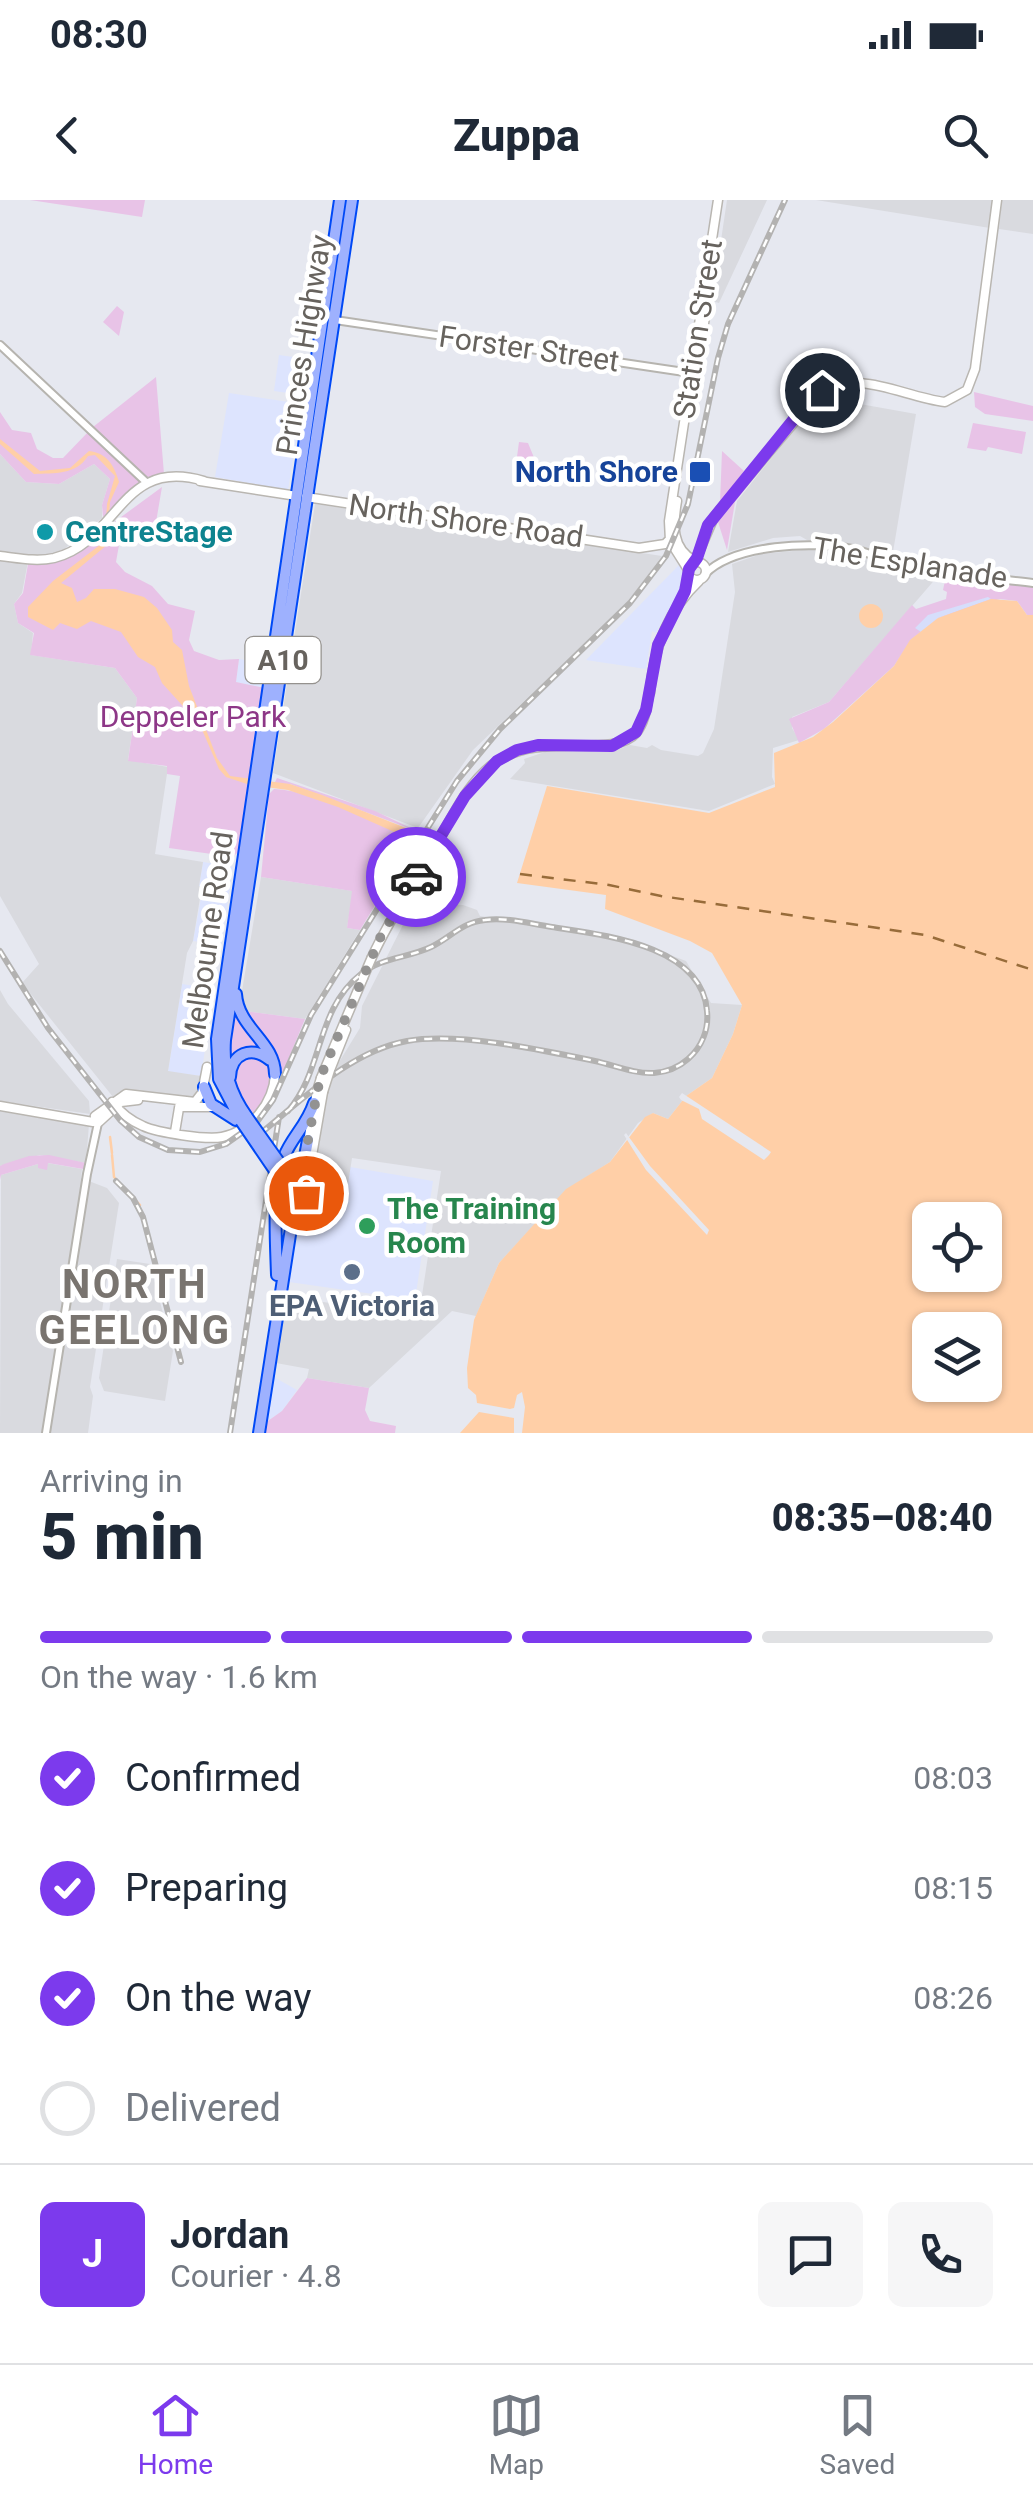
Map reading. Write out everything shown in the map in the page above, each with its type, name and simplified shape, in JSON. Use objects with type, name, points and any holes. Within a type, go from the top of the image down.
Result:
[{"type":"highway","name":"Princes Highway","points":[[298,496],[309,475],[340,200]]},
{"type":"highway","name":"Princes Highway","points":[[298,496],[352,200]]},
{"type":"highway","name":"Melbourne Road","points":[[260,783],[298,496]]},
{"type":"highway","name":"Melbourne Road","points":[[241,1119],[218,1073],[219,1019],[284,656],[298,496]]},
{"type":"highway","points":[[270,687],[278,660],[284,656]]},
{"type":"highway","name":"Melbourne Road","points":[[234,952],[236,968],[224,1048],[225,1070],[241,1119]]},
{"type":"highway","points":[[236,968],[238,1011],[271,1056],[275,1074]]},
{"type":"highway","points":[[219,1019],[207,1067],[225,1101],[286,1174],[294,1203],[287,1256]]},
{"type":"highway","points":[[234,1095],[230,1069],[244,1053],[264,1055],[275,1074]]},
{"type":"highway","points":[[204,1087],[208,1100],[217,1108],[241,1119]]},
{"type":"highway","points":[[286,1174],[303,1168],[318,1095]]},
{"type":"highway","points":[[278,1283],[276,1218],[281,1171],[286,1152],[308,1135]]},
{"type":"highway","points":[[256,1433],[287,1206],[286,1174],[262,1144]]},
{"type":"highway","points":[[278,1283],[301,1220]]},
{"type":"main road","name":"Station Street","points":[[671,538],[670,510],[720,200]]},
{"type":"main road","points":[[301,1220],[312,1156],[308,1135],[320,1078],[373,954],[473,784],[488,768],[511,755],[548,748],[607,749],[624,745],[642,727],[658,645],[689,573],[699,562],[707,534],[732,496],[807,403],[826,388],[860,382],[947,402],[960,395],[973,379],[996,200]]},
{"type":"main road","points":[[309,475],[313,491],[321,499]]},
{"type":"main road","name":"North Shore Road","points":[[148,484],[204,481],[650,548],[671,538]]},
{"type":"main road","points":[[0,556],[34,560],[58,557],[76,548],[148,484]]},
{"type":"main road","points":[[671,538],[685,555],[699,562]]},
{"type":"main road","points":[[671,538],[689,573],[702,577]]},
{"type":"main road","points":[[699,562],[702,577]]},
{"type":"main road","points":[[677,608],[702,577]]},
{"type":"main road","points":[[318,1095],[363,978]]},
{"type":"main road","points":[[180,1104],[195,1102],[204,1087],[207,1067]]},
{"type":"main road","points":[[114,1104],[144,1127],[214,1138],[235,1132],[262,1111],[273,1091],[275,1074]]},
{"type":"main road","points":[[0,1106],[95,1120],[125,1097],[217,1108]]},
{"type":"main road","points":[[175,1132],[180,1104]]},
{"type":"street","name":"Forster Street","points":[[328,318],[694,374]]},
{"type":"street","points":[[0,345],[148,484]]},
{"type":"street","name":"The Esplanade","points":[[699,562],[729,560],[773,548],[827,545],[912,567],[1033,584]]},
{"type":"street","name":"The Esplanade","points":[[702,577],[729,560]]},
{"type":"street","points":[[46,1433],[95,1120]]},
{"type":"shaded area","points":[[727,200],[767,200],[719,303],[712,301]]},
{"type":"shaded area","points":[[816,200],[992,200],[990,228]]},
{"type":"shaded area","points":[[1002,200],[1033,200],[1033,234],[999,229]]},
{"type":"shaded area","points":[[279,355],[307,359],[302,395],[274,391]]},
{"type":"shaded area","points":[[229,393],[302,404],[288,490],[215,477]]},
{"type":"shaded area","points":[[832,399],[916,414],[892,558],[853,545],[800,536],[773,538],[728,552],[737,501],[810,410],[819,401]]},
{"type":"shaded area","points":[[0,439],[40,471],[70,468],[89,451],[101,454],[112,465],[119,482],[110,502],[107,545],[61,583],[72,588],[77,602],[94,589],[115,589],[144,597],[157,608],[172,630],[173,642],[182,650],[189,686],[217,758],[230,776],[290,784],[322,795],[419,833],[462,862],[338,807],[288,790],[226,777],[200,725],[162,683],[155,667],[138,657],[121,632],[91,621],[77,629],[60,623],[53,630],[28,617],[28,607],[53,581],[105,541],[107,504],[115,476],[95,455],[71,470],[34,474],[0,444]]},
{"type":"shaded area","points":[[0,454],[26,482],[59,484],[94,464],[110,479],[102,518],[63,550],[52,555],[29,556],[22,593],[14,604],[18,623],[33,633],[31,655],[115,668],[137,698],[128,760],[168,767],[155,854],[203,862],[199,886],[207,888],[200,898],[193,941],[187,953],[168,1071],[201,1076],[198,1093],[190,1099],[132,1091],[113,1097],[22,983],[39,964],[0,896]]},
{"type":"shaded area","points":[[315,504],[662,556],[627,603],[473,750],[418,828],[273,773]]},
{"type":"shaded area","points":[[813,549],[865,557],[895,569],[938,576],[829,702],[792,717],[792,728],[799,740],[773,748],[775,784],[709,811],[510,779],[525,763],[524,759],[545,752],[611,752],[630,745],[652,745],[698,756],[703,753],[714,729],[735,592],[732,564],[761,554]]},
{"type":"shaded area","points":[[679,565],[685,578],[683,586],[656,633],[652,631],[646,669],[586,660]]},
{"type":"shaded area","points":[[991,599],[1017,601],[1027,615],[1033,615],[1033,1433],[522,1433],[522,1392],[510,1409],[477,1403],[476,1395],[468,1388],[474,1320],[499,1263],[566,1189],[610,1162],[645,1117],[653,1113],[668,1119],[686,1096],[712,1078],[742,1005],[712,953],[605,909],[606,895],[517,883],[547,786],[709,813],[775,787],[774,753],[813,737],[833,722],[894,666],[910,640],[938,618]]},
{"type":"shaded area","points":[[871,604],[883,616],[871,628],[859,616]]},
{"type":"shaded area","points":[[239,659],[268,664],[265,688],[236,682]]},
{"type":"shaded area","points":[[203,862],[233,867],[221,945],[193,941],[206,888],[199,887]]},
{"type":"shaded area","points":[[261,877],[353,891],[347,928],[360,930],[305,1019],[244,1011],[241,997]]},
{"type":"shaded area","points":[[414,903],[463,905],[477,910],[480,916],[622,937],[686,961],[711,1003],[742,1005],[712,1078],[686,1096],[668,1119],[653,1113],[638,1123],[610,1162],[566,1190],[499,1263],[476,1316],[452,1311],[369,1388],[307,1378],[309,1369],[276,1363],[286,1297],[419,1315],[441,1171],[352,1158],[344,1210],[310,1205],[327,1094],[336,1067],[360,1028],[362,1006]]},
{"type":"shaded area","points":[[182,984],[214,989],[201,1076],[168,1072]]},
{"type":"shaded area","points":[[0,990],[89,1101],[90,1114],[0,1101]]},
{"type":"shaded area","points":[[0,1111],[89,1124],[86,1163],[40,1155],[0,1166]]},
{"type":"shaded area","points":[[47,1163],[82,1169],[81,1178],[107,1188],[119,1203],[90,1387],[93,1396],[88,1433],[0,1433],[1,1175],[38,1164],[47,1169]]},
{"type":"shaded area","points":[[350,1167],[433,1181],[415,1300],[289,1282],[296,1240],[310,1205],[343,1210]]},
{"type":"shaded area","points":[[117,1259],[150,1264],[173,1351],[165,1401],[104,1391],[99,1378]]},
{"type":"shaded area","points":[[272,1376],[297,1390],[282,1411],[265,1423]]},
{"type":"shaded area","points":[[479,1412],[514,1418],[514,1433],[460,1433]]},
{"type":"green space","points":[[30,200],[145,200],[142,217]]},
{"type":"green space","points":[[117,306],[124,312],[119,336],[103,322]]},
{"type":"green space","points":[[156,377],[164,474],[151,478],[143,476],[93,427]]},
{"type":"green space","points":[[974,392],[1033,406],[1033,421],[985,414],[975,407]]},
{"type":"green space","points":[[0,412],[12,430],[31,433],[37,449],[53,458],[63,458],[89,431],[140,482],[103,517],[102,505],[110,479],[94,464],[59,484],[26,482],[0,454]]},
{"type":"green space","points":[[973,423],[1026,432],[1022,454],[988,447],[986,451],[967,448]]},
{"type":"green space","points":[[797,424],[735,502],[727,550],[717,519]]},
{"type":"green space","points":[[519,442],[528,443],[535,460],[532,482],[514,479]]},
{"type":"green space","points":[[722,451],[744,471],[720,503]]},
{"type":"green space","name":"Deppeler Park","points":[[162,487],[154,534],[122,528],[116,562],[125,572],[152,586],[168,604],[195,611],[189,640],[194,651],[219,660],[239,659],[236,682],[265,688],[238,852],[233,857],[169,848],[180,776],[167,774],[167,766],[128,761],[137,698],[115,668],[30,655],[34,633],[18,623],[14,604],[23,593],[28,564],[51,563],[68,556]]},
{"type":"green space","points":[[946,576],[1033,587],[1033,615],[1027,615],[1017,601],[1000,599],[938,618],[912,639],[894,666],[824,729],[799,743],[789,719],[829,702],[912,605],[916,609],[946,599]]},
{"type":"green space","points":[[277,778],[375,811],[419,832],[290,784],[274,784]]},
{"type":"green space","points":[[274,789],[328,802],[415,840],[360,930],[347,928],[352,891],[261,877],[269,794]]},
{"type":"green space","points":[[234,1001],[244,1011],[305,1019],[278,1084],[251,1116],[231,1074],[229,1033]]},
{"type":"green space","points":[[49,1155],[86,1163],[83,1169],[48,1163],[47,1170],[38,1168],[38,1164],[1,1175],[0,1180],[0,1166],[29,1156]]},
{"type":"green space","points":[[307,1378],[369,1388],[365,1410],[370,1421],[396,1426],[395,1433],[264,1433],[265,1423],[282,1411]]},
{"type":"sand","points":[[991,599],[938,618],[921,632],[915,628],[928,615]]},
{"type":"pier","points":[[682,1093],[771,1152],[769,1155],[764,1160],[702,1119],[699,1109],[681,1100]]},
{"type":"pier","points":[[626,1133],[650,1166],[709,1230],[707,1235],[646,1170]]},
{"type":"waterway","points":[[110,1137],[112,1153]]},
{"type":"waterway","points":[[112,1155],[114,1177],[140,1205]]},
{"type":"ferry route","points":[[520,874],[925,935],[1033,970]]},
{"type":"railway","points":[[0,951],[48,1028],[120,1120],[139,1137],[168,1150],[200,1152],[226,1144],[257,1122],[273,1100],[311,1015],[457,781],[500,729],[630,603],[666,556],[688,504],[728,324],[785,200]]},
{"type":"railway","points":[[261,1133],[329,1078],[386,1046],[428,1039],[475,1040],[526,1047],[632,1071],[664,1072],[684,1062],[701,1043],[707,1011],[701,989],[688,971],[647,947],[519,921],[477,921],[431,947],[369,968],[346,989],[327,1022],[300,1095],[288,1111]]},
{"type":"railway","points":[[230,1433],[279,1117]]},
{"type":"railway","points":[[116,1181],[133,1198],[143,1217],[181,1362]]},
{"type":"way so far","points":[[306,1193],[312,1156],[308,1140],[320,1078],[380,938],[416,877]]},
{"type":"place","name":"North Shore","points":[[700,472]]},
{"type":"place","name":"CentreStage","points":[[45,532]]},
{"type":"place","name":"The Training Room","points":[[367,1226]]},
{"type":"place","name":"EPA Victoria","points":[[352,1272]]},
{"type":"district","name":"NORTH GEELONG","points":[[135,1307]]},
{"type":"route","points":[[416,877],[465,796],[497,761],[538,745],[612,746],[625,742],[636,732],[646,710],[658,645],[685,591],[689,569],[696,561],[708,525],[807,403],[822,390]]}]
